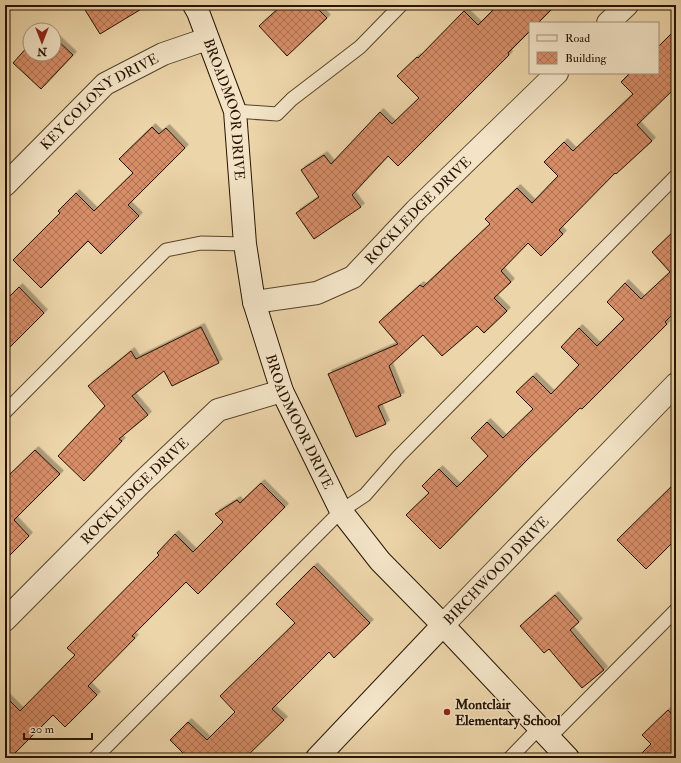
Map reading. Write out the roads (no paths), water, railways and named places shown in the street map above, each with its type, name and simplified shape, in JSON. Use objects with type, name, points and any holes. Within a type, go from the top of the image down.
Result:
[{"type":"street","name":"BROADMOOR DRIVE","points":[[194,5],[198,12],[235,111],[245,244],[254,302],[282,391],[341,511],[380,561],[443,625],[568,758]]},
{"type":"street","points":[[609,22],[627,5]]},
{"type":"street","name":"KEY COLONY DRIVE","points":[[5,185],[105,84],[163,54],[207,39]]},
{"type":"street","name":"ROCKLEDGE DRIVE","points":[[254,302],[317,293],[353,277],[416,210],[556,74]]},
{"type":"street","name":"BIRCHWOOD DRIVE","points":[[317,758],[443,625],[676,384]]},
{"type":"street","name":"ROCKLEDGE DRIVE","points":[[5,620],[142,482],[218,410],[282,391]]},
{"type":"lane","points":[[235,111],[277,114],[292,98],[360,47],[400,5]]},
{"type":"lane","points":[[95,758],[341,511],[365,495],[404,451],[676,176]]},
{"type":"lane","points":[[5,412],[166,250],[201,243],[245,244]]},
{"type":"lane","points":[[510,758],[544,733],[676,610]]},
{"type":"place","name":"Montclair Elementary School","points":[[447,712]]}]
